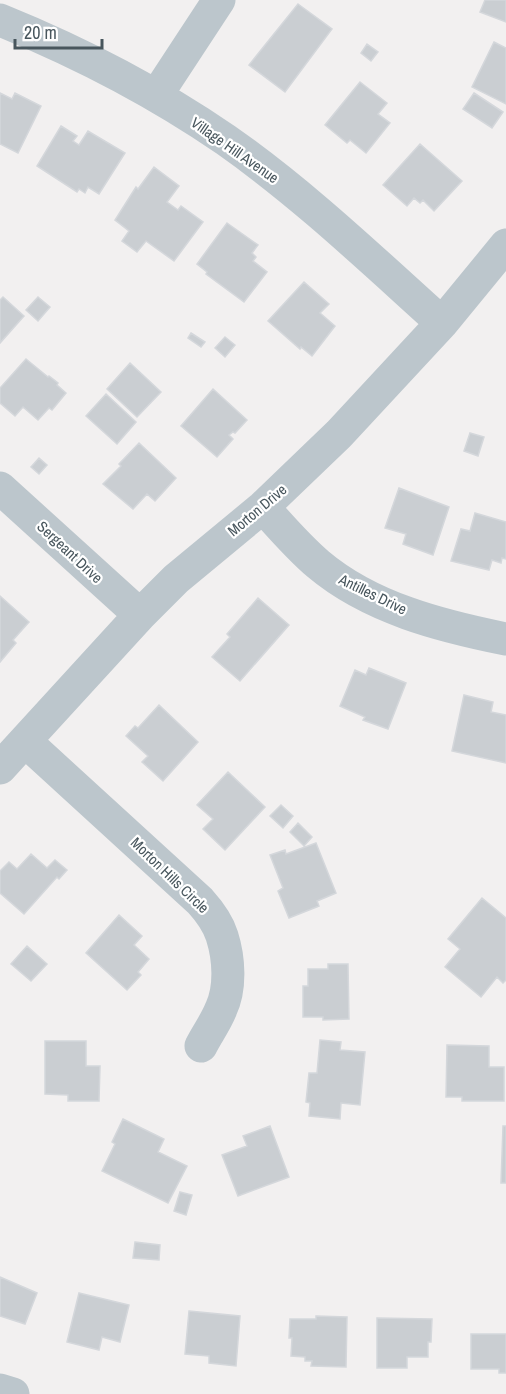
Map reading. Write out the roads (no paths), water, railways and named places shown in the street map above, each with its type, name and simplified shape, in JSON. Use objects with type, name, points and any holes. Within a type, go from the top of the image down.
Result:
[{"type":"street","points":[[156,96],[219,0]]},
{"type":"street","name":"Village Hill Avenue","points":[[0,20],[156,96],[226,141],[291,190],[442,323]]},
{"type":"street","name":"Morton Drive","points":[[0,768],[140,615],[176,579],[263,507],[339,434],[442,323],[506,245]]},
{"type":"street","name":"Sergeant Drive","points":[[0,488],[140,615]]},
{"type":"street","name":"Antilles Drive","points":[[263,507],[318,565],[346,583],[383,603],[422,618],[468,632],[506,639]]},
{"type":"street","name":"Morton Hills Circle","points":[[24,741],[200,901],[213,916],[222,935],[227,957],[227,982],[222,1008],[201,1046]]},
{"type":"street","points":[[0,1390],[13,1394]]}]
